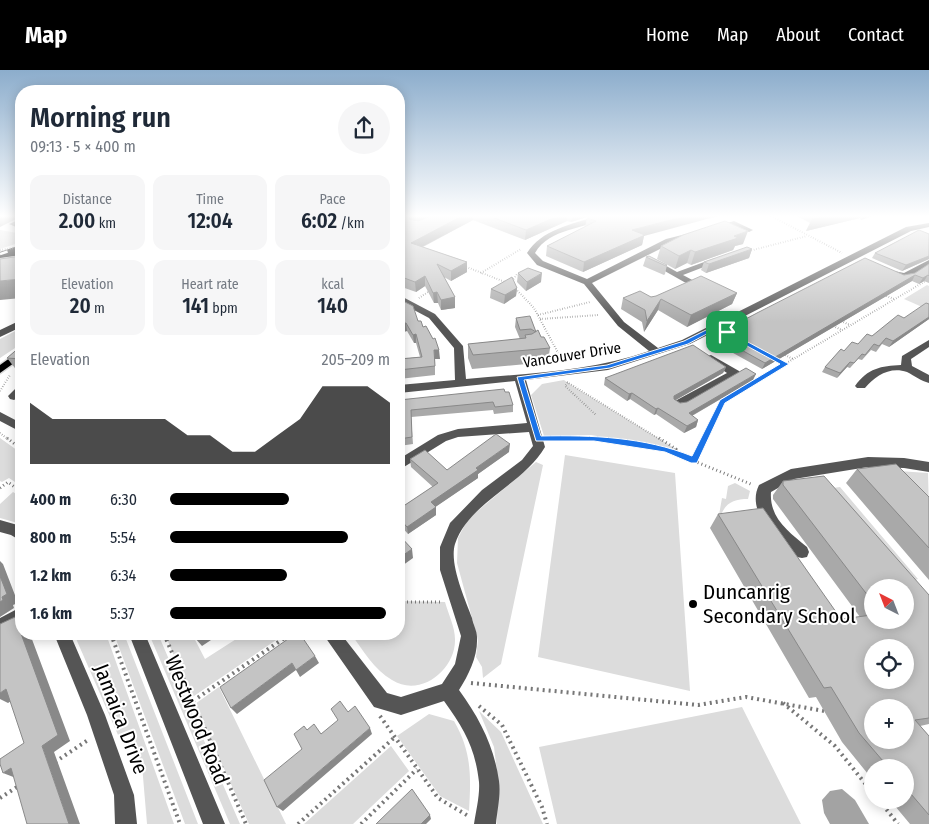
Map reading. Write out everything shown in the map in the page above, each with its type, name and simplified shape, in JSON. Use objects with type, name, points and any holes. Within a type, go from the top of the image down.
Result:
[{"type":"highway","points":[[0,256],[15,253]]},
{"type":"highway","points":[[0,256],[15,257]]},
{"type":"main road","points":[[2,368],[15,358]]},
{"type":"street","points":[[532,251],[531,253],[540,262],[587,282],[628,331],[656,352]]},
{"type":"street","points":[[587,282],[648,251]]},
{"type":"street","name":"Vancouver Drive","points":[[405,388],[520,378],[569,378],[656,352],[694,347],[869,251]]},
{"type":"street","points":[[676,275],[742,252]]},
{"type":"street","points":[[640,255],[693,284],[685,287]]},
{"type":"street","points":[[517,274],[540,262]]},
{"type":"street","points":[[886,271],[904,276],[929,262]]},
{"type":"street","points":[[405,302],[432,316],[463,348],[462,382]]},
{"type":"street","points":[[0,334],[15,325]]},
{"type":"street","points":[[907,368],[906,358],[929,343]]},
{"type":"street","points":[[679,404],[735,373],[694,347]]},
{"type":"street","points":[[860,386],[872,372],[881,369],[907,368],[929,380]]},
{"type":"street","points":[[336,640],[381,700],[401,706],[448,691],[463,667],[469,636],[448,570],[447,547],[455,527],[487,494],[527,463],[539,446],[520,378]]},
{"type":"street","points":[[0,416],[15,425]]},
{"type":"street","points":[[405,458],[442,438],[458,434],[536,433]]},
{"type":"street","points":[[802,552],[771,524],[762,498],[764,489],[790,474],[868,462],[929,467]]},
{"type":"street","points":[[0,526],[15,530]]},
{"type":"street","points":[[0,627],[15,618]]},
{"type":"street","name":"Jamaica Drive","points":[[64,640],[102,730],[124,795],[126,824]]},
{"type":"street","name":"Westwood Road","points":[[139,640],[214,824]]},
{"type":"street","points":[[448,691],[471,723],[480,741],[489,783],[478,821]]},
{"type":"path","points":[[481,273],[517,251]]},
{"type":"path","points":[[842,251],[857,258]]},
{"type":"path","points":[[458,264],[508,283],[521,293],[538,315],[569,378],[676,449],[674,452]]},
{"type":"path","points":[[508,283],[517,274]]},
{"type":"path","points":[[694,461],[722,401],[929,278]]},
{"type":"path","points":[[409,304],[432,290]]},
{"type":"path","points":[[882,294],[894,300]]},
{"type":"path","points":[[538,315],[602,299]]},
{"type":"path","points":[[540,319],[614,314]]},
{"type":"path","points":[[838,320],[850,326]]},
{"type":"path","points":[[824,321],[842,330]]},
{"type":"path","points":[[782,353],[794,359]]},
{"type":"path","points":[[774,358],[786,364]]},
{"type":"path","points":[[569,378],[565,386],[596,415]]},
{"type":"path","points":[[0,433],[15,444]]},
{"type":"path","points":[[536,433],[594,438],[666,449],[764,489]]},
{"type":"path","points":[[0,488],[8,482],[15,487]]},
{"type":"path","points":[[405,602],[459,602]]},
{"type":"path","points":[[113,640],[180,824]]},
{"type":"path","points":[[167,640],[246,824]]},
{"type":"path","points":[[193,701],[281,640]]},
{"type":"path","points":[[470,690],[465,682],[698,705],[746,697],[824,711]]},
{"type":"path","points":[[474,698],[478,705],[502,725],[542,807],[547,824]]},
{"type":"path","points":[[381,700],[380,715],[438,798],[478,821]]},
{"type":"path","points":[[783,703],[835,746],[864,782]]},
{"type":"path","points":[[49,766],[102,730]]},
{"type":"path","points":[[298,824],[395,737]]},
{"type":"path","points":[[361,824],[418,769]]},
{"type":"path","points":[[0,798],[24,782]]},
{"type":"path","points":[[886,809],[898,824]]},
{"type":"shaded area","points":[[927,285],[929,286],[929,310],[904,299]]},
{"type":"shaded area","points":[[15,331],[15,348],[0,358],[0,339]]},
{"type":"shaded area","points":[[564,380],[676,449],[591,435],[544,436],[531,395],[542,384]]},
{"type":"shaded area","points":[[0,438],[15,449],[15,482],[9,478],[2,482],[0,481]]},
{"type":"shaded area","points":[[565,455],[675,473],[690,691],[538,657]]},
{"type":"shaded area","points":[[536,462],[543,465],[501,664],[483,678],[482,667],[476,657],[478,640],[457,563],[458,538],[468,519]]},
{"type":"shaded area","points":[[898,471],[928,473],[929,510]]},
{"type":"shaded area","points":[[735,483],[750,491],[748,499],[728,504],[721,515],[719,515],[722,498],[726,499],[728,486]]},
{"type":"shaded area","points":[[840,487],[918,579],[914,581],[911,579],[826,489]]},
{"type":"shaded area","points":[[13,492],[15,493],[15,522],[0,518],[0,504]]},
{"type":"shaded area","points":[[405,601],[445,602],[455,634],[454,650],[450,661],[434,678],[414,686],[403,685],[386,676],[369,659],[355,640],[405,640]]},
{"type":"shaded area","points":[[77,640],[108,640],[174,824],[147,824],[142,765],[129,732],[118,735]]},
{"type":"shaded area","points":[[116,640],[126,640],[198,824],[185,824]]},
{"type":"shaded area","points":[[152,640],[161,640],[240,824],[230,824]]},
{"type":"shaded area","points":[[167,640],[195,640],[205,659],[235,640],[276,640],[191,698]]},
{"type":"shaded area","points":[[219,687],[286,824],[249,824],[195,704]]},
{"type":"shaded area","points":[[742,707],[801,824],[557,824],[539,747]]},
{"type":"shaded area","points":[[479,711],[501,732],[543,824],[497,824],[498,780],[494,747]]},
{"type":"shaded area","points":[[429,714],[454,721],[460,732],[469,765],[469,811],[440,796],[397,736]]},
{"type":"shaded area","points":[[391,746],[409,771],[353,824],[304,824]]},
{"type":"shaded area","points":[[842,789],[855,800],[869,824],[830,824],[824,813],[822,800],[830,791]]},
{"type":"building","points":[[405,251],[435,251],[467,262],[451,271],[437,264],[455,297],[441,300],[437,292],[433,293],[425,276],[415,282],[405,278]]},
{"type":"building","points":[[559,251],[608,251],[584,262]]},
{"type":"building","points":[[670,251],[689,251],[679,256]]},
{"type":"building","points":[[735,251],[746,251],[709,264],[704,262]]},
{"type":"building","points":[[878,251],[929,251],[929,256],[906,265],[875,253]]},
{"type":"building","points":[[649,256],[667,265],[646,257]]},
{"type":"building","points":[[15,257],[15,280],[0,281],[0,259]]},
{"type":"building","points":[[865,258],[904,275],[915,273],[929,264],[929,276],[923,278],[915,275],[765,363],[718,337],[724,334],[723,331]]},
{"type":"building","points":[[528,268],[542,273],[527,282],[518,273]]},
{"type":"building","points":[[701,276],[737,293],[691,315],[661,299],[647,321],[645,310],[623,298],[640,291],[651,297],[656,296]]},
{"type":"building","points":[[512,277],[517,288],[505,295],[491,289]]},
{"type":"building","points":[[405,302],[413,306],[418,321],[421,321],[423,327],[426,326],[433,339],[435,338],[439,350],[434,350],[435,366],[405,369],[405,358],[422,357],[416,334],[413,335],[406,323]]},
{"type":"building","points":[[926,303],[929,304],[929,317],[893,341],[886,338],[879,346],[874,344],[865,355],[862,354],[854,363],[850,362],[840,373],[825,367],[841,349],[844,351],[852,342],[858,344],[867,334],[872,336],[898,315],[904,318]]},
{"type":"building","points":[[530,316],[536,332],[531,329],[520,330],[516,318]]},
{"type":"building","points":[[538,330],[550,348],[473,355],[468,344],[526,338],[525,335],[532,334]]},
{"type":"building","points":[[693,345],[726,367],[674,396],[674,399],[680,403],[687,402],[746,368],[756,374],[689,413],[698,420],[687,426],[632,393],[629,394],[605,378]]},
{"type":"building","points":[[15,351],[15,359],[7,358]]},
{"type":"building","points":[[504,389],[505,392],[509,392],[513,405],[495,407],[493,402],[411,410],[412,437],[405,438],[405,399]]},
{"type":"building","points":[[496,434],[510,444],[476,468],[478,470],[431,502],[436,507],[407,527],[405,525],[405,505],[438,483],[410,459],[425,450],[447,470]]},
{"type":"building","points":[[896,464],[929,497],[929,548],[857,469]]},
{"type":"building","points":[[824,476],[929,595],[929,718],[915,720],[929,736],[929,815],[914,798],[914,759],[881,759],[873,749],[914,749],[914,699],[864,699],[864,739],[831,687],[824,688],[718,514],[763,508],[841,619],[864,616],[864,629],[914,629],[914,579],[864,579],[864,591],[783,485],[783,481]]},
{"type":"building","points":[[405,541],[412,549],[405,554]]},
{"type":"building","points":[[0,576],[7,594],[2,597],[3,600],[0,602]]},
{"type":"building","points":[[15,617],[15,640],[23,640],[58,735],[42,746],[69,824],[27,824],[11,768],[3,773],[0,759],[24,743],[6,689],[0,693],[0,624]]},
{"type":"building","points":[[287,640],[304,640],[315,656],[296,670],[292,663],[231,708],[220,687]]},
{"type":"building","points":[[340,701],[348,712],[355,706],[370,728],[277,807],[264,780],[302,749],[294,734],[304,726],[307,730],[314,724],[321,734],[338,720],[331,709]]},
{"type":"building","points":[[412,789],[430,815],[421,824],[376,824]]},
{"type":"railway","points":[[0,254],[8,251]]},
{"type":"place","name":"Duncanrig Secondary School","points":[[693,604]]},
{"type":"route","points":[[716,327],[727,332],[786,364],[722,401],[694,461],[666,449],[594,438],[538,439],[520,378],[608,367],[686,342],[716,327]]}]
